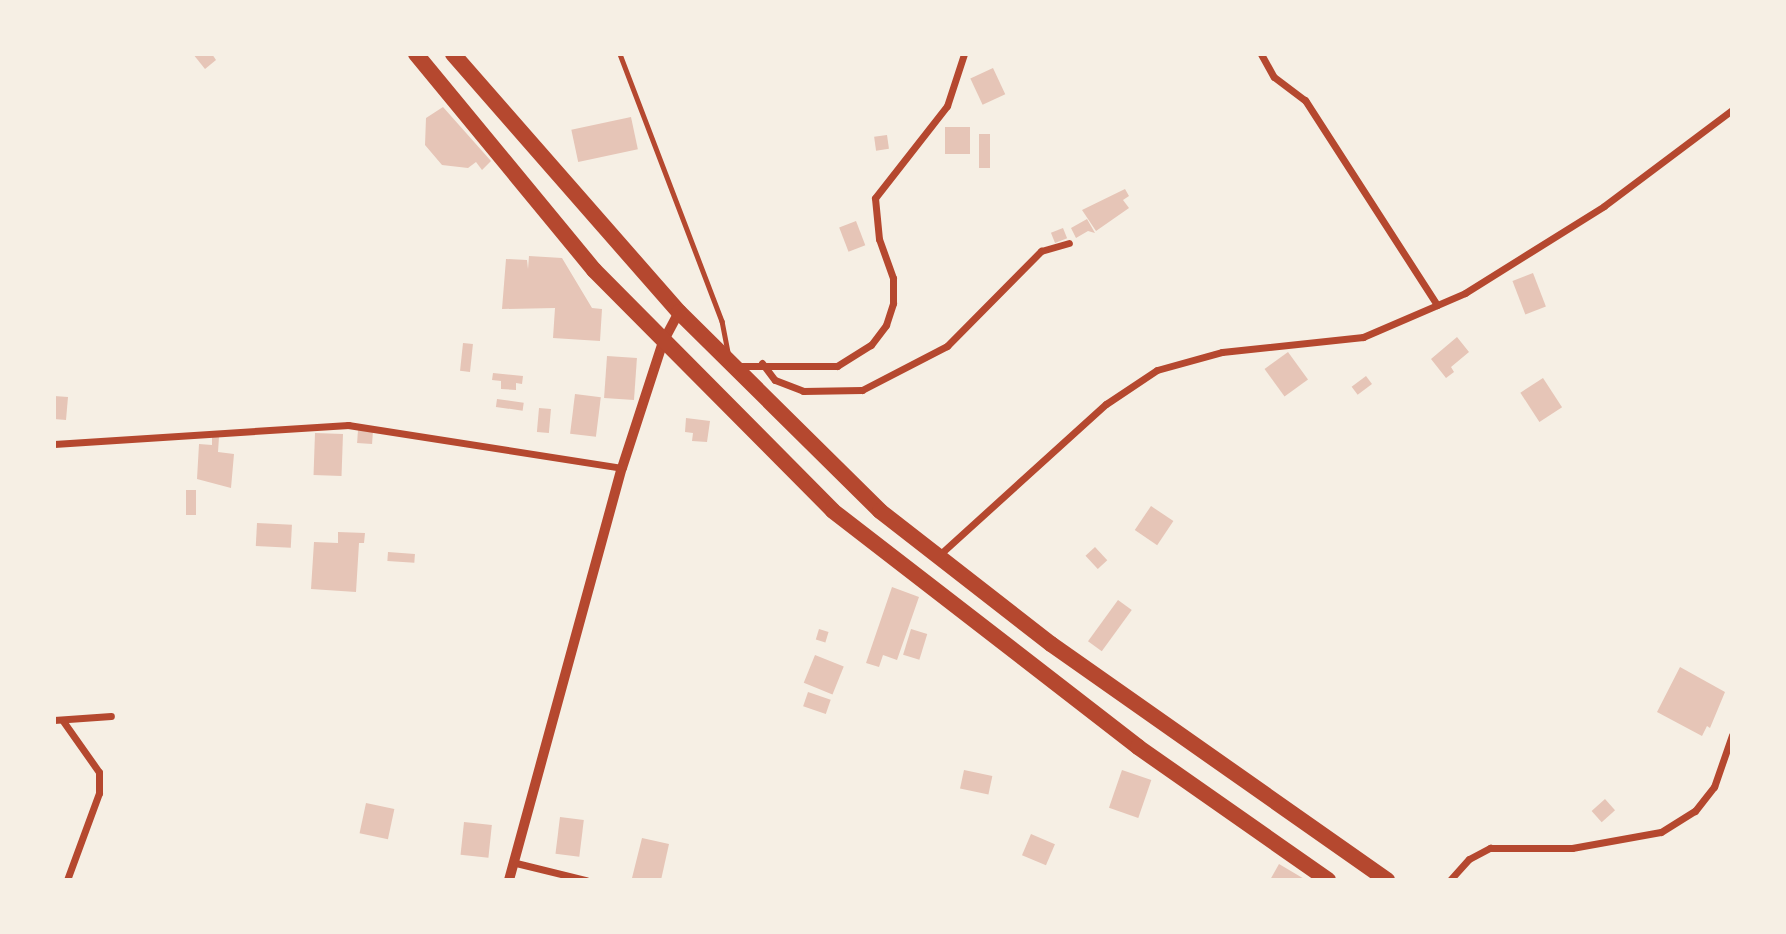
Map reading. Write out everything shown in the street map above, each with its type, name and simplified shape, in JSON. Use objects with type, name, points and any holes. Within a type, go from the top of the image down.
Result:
[{"type":"highway","points":[[416,54],[594,270],[833,511],[1138,747],[1328,880]]},
{"type":"highway","points":[[453,54],[678,312],[730,367],[880,511],[1051,645],[1387,880]]},
{"type":"street","points":[[730,367],[762,363],[837,366],[857,358],[886,325],[893,303],[893,278],[879,239],[875,198],[947,106],[964,54]]},
{"type":"street","points":[[1261,54],[1274,77],[1305,100],[1437,305]]},
{"type":"street","points":[[937,557],[1106,404],[1157,370],[1222,352],[1363,337],[1437,305],[1604,206],[1732,110]]},
{"type":"street","points":[[762,363],[775,380],[803,391],[862,390],[947,346],[1041,251],[1069,243]]},
{"type":"street","points":[[509,880],[516,863],[622,468],[663,342],[678,312]]},
{"type":"street","points":[[54,444],[348,425],[622,468]]},
{"type":"street","points":[[54,720],[111,716]]},
{"type":"street","points":[[63,720],[99,772],[99,793],[67,880]]},
{"type":"street","points":[[1450,880],[1469,859],[1490,848],[1572,848],[1661,832],[1695,811],[1714,787],[1732,735]]},
{"type":"street","points":[[516,863],[586,880]]},
{"type":"lane","points":[[620,54],[722,321],[730,367]]},
{"type":"building","points":[[193,54],[212,54],[216,60],[205,69]]},
{"type":"building","points":[[993,68],[1005,94],[983,105],[970,79]]},
{"type":"building","points":[[443,107],[491,161],[482,170],[476,162],[468,168],[442,165],[425,145],[426,118]]},
{"type":"building","points":[[631,117],[638,149],[578,162],[571,130]]},
{"type":"building","points":[[945,127],[970,127],[970,154],[945,154]]},
{"type":"building","points":[[979,134],[990,134],[990,168],[979,168]]},
{"type":"building","points":[[887,135],[889,149],[876,151],[874,137]]},
{"type":"building","points":[[1125,189],[1129,196],[1123,200],[1129,208],[1096,231],[1082,210]]},
{"type":"building","points":[[1087,219],[1095,233],[1088,231],[1076,238],[1071,228]]},
{"type":"building","points":[[856,221],[865,245],[849,252],[839,227]]},
{"type":"building","points":[[1063,228],[1067,238],[1055,243],[1051,233]]},
{"type":"building","points":[[529,256],[562,258],[592,308],[602,309],[600,341],[553,338],[555,308],[502,309],[506,259],[527,260],[528,269]]},
{"type":"building","points":[[1533,273],[1546,307],[1525,314],[1512,281]]},
{"type":"building","points":[[1457,337],[1469,352],[1451,367],[1454,372],[1446,378],[1431,359]]},
{"type":"building","points":[[463,343],[473,344],[470,372],[460,371]]},
{"type":"building","points":[[1288,352],[1308,380],[1285,397],[1265,369]]},
{"type":"building","points":[[607,356],[637,358],[634,400],[604,398]]},
{"type":"building","points":[[493,373],[523,376],[522,384],[516,383],[516,390],[501,389],[501,381],[492,380]]},
{"type":"building","points":[[1366,376],[1372,384],[1358,395],[1352,387]]},
{"type":"building","points":[[1543,378],[1562,407],[1539,422],[1520,393]]},
{"type":"building","points":[[575,394],[601,397],[596,437],[570,434]]},
{"type":"building","points":[[54,396],[68,397],[66,420],[54,419]]},
{"type":"building","points":[[497,399],[524,403],[523,411],[496,407]]},
{"type":"building","points":[[539,408],[551,409],[549,433],[537,432]]},
{"type":"building","points":[[686,418],[710,421],[707,442],[692,441],[693,433],[685,432]]},
{"type":"building","points":[[358,430],[373,431],[372,444],[357,443]]},
{"type":"building","points":[[315,433],[343,434],[342,476],[314,475]]},
{"type":"building","points":[[212,437],[219,437],[218,452],[234,454],[231,488],[197,479],[199,444],[212,445]]},
{"type":"building","points":[[186,490],[196,490],[196,515],[186,515]]},
{"type":"building","points":[[1151,506],[1173,521],[1157,545],[1135,530]]},
{"type":"building","points":[[257,523],[292,525],[291,548],[256,546]]},
{"type":"building","points":[[338,532],[365,533],[364,543],[359,543],[356,592],[311,589],[314,542],[338,543]]},
{"type":"building","points":[[1095,547],[1107,560],[1098,569],[1085,556]]},
{"type":"building","points":[[388,552],[415,554],[414,563],[387,561]]},
{"type":"building","points":[[892,587],[919,597],[897,660],[883,655],[879,667],[866,663]]},
{"type":"building","points":[[1118,600],[1132,610],[1102,651],[1088,641]]},
{"type":"building","points":[[819,629],[829,632],[825,642],[816,640]]},
{"type":"building","points":[[911,629],[927,634],[919,660],[903,655]]},
{"type":"building","points":[[815,655],[844,667],[833,694],[804,683]]},
{"type":"building","points":[[1680,667],[1725,692],[1710,728],[1707,726],[1702,736],[1657,712]]},
{"type":"building","points":[[808,692],[831,700],[826,714],[803,706]]},
{"type":"building","points":[[964,770],[992,776],[988,795],[960,789]]},
{"type":"building","points":[[1122,770],[1151,780],[1138,818],[1109,808]]},
{"type":"building","points":[[1605,799],[1615,810],[1602,822],[1592,811]]},
{"type":"building","points":[[366,803],[394,809],[388,839],[360,833]]},
{"type":"building","points":[[560,817],[584,820],[579,857],[555,854]]},
{"type":"building","points":[[464,822],[492,825],[488,858],[461,855]]},
{"type":"building","points":[[1031,834],[1055,844],[1046,865],[1022,855]]},
{"type":"building","points":[[642,838],[669,844],[661,880],[632,878]]},
{"type":"building","points":[[1279,864],[1306,880],[1270,880]]}]
